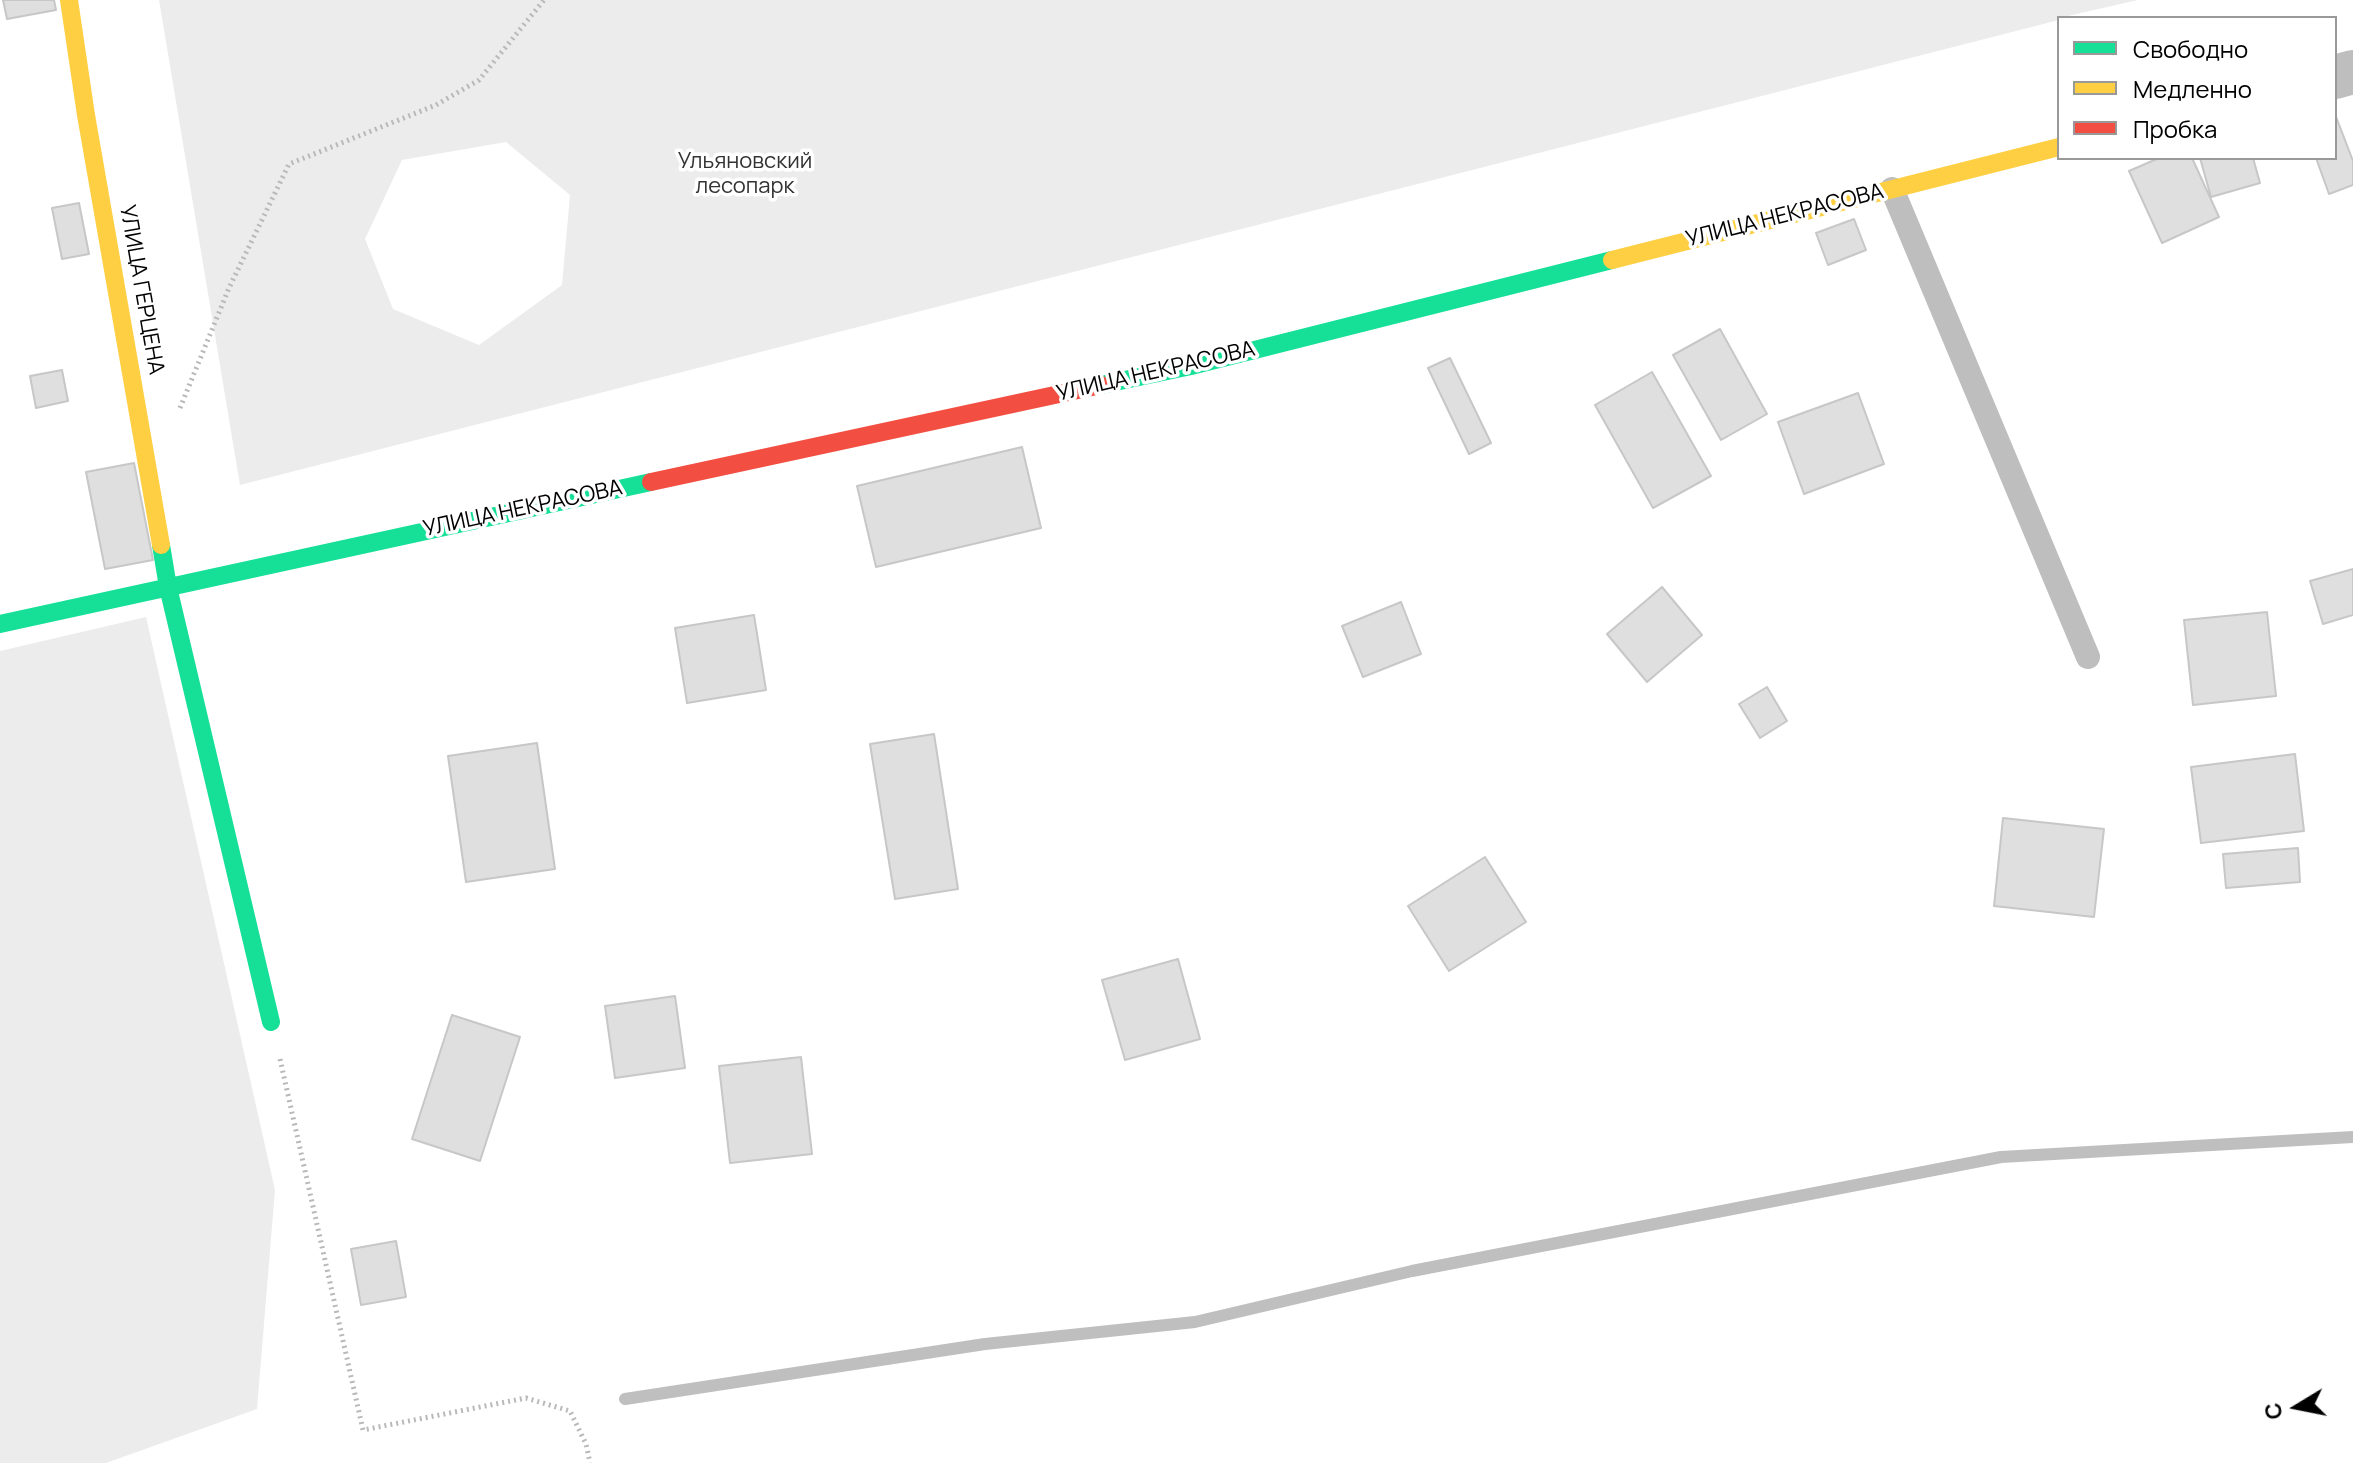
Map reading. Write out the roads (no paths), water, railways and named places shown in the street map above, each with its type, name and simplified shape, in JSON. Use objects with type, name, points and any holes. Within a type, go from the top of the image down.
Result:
[{"type":"street","name":"УЛИЦА ГЕРЦЕНА","points":[[69,0],[168,587],[271,1022]]},
{"type":"street","name":"УЛИЦА НЕКРАСОВА","points":[[0,624],[247,568],[1191,366],[2057,148]]},
{"type":"lane","points":[[1892,189],[2088,657]]},
{"type":"waterway","points":[[625,1399],[985,1344],[1195,1322],[1412,1271],[2001,1157],[2353,1137]]},
{"type":"park label","name":"Ульяновский лесопарк","points":[[745,174]]}]
